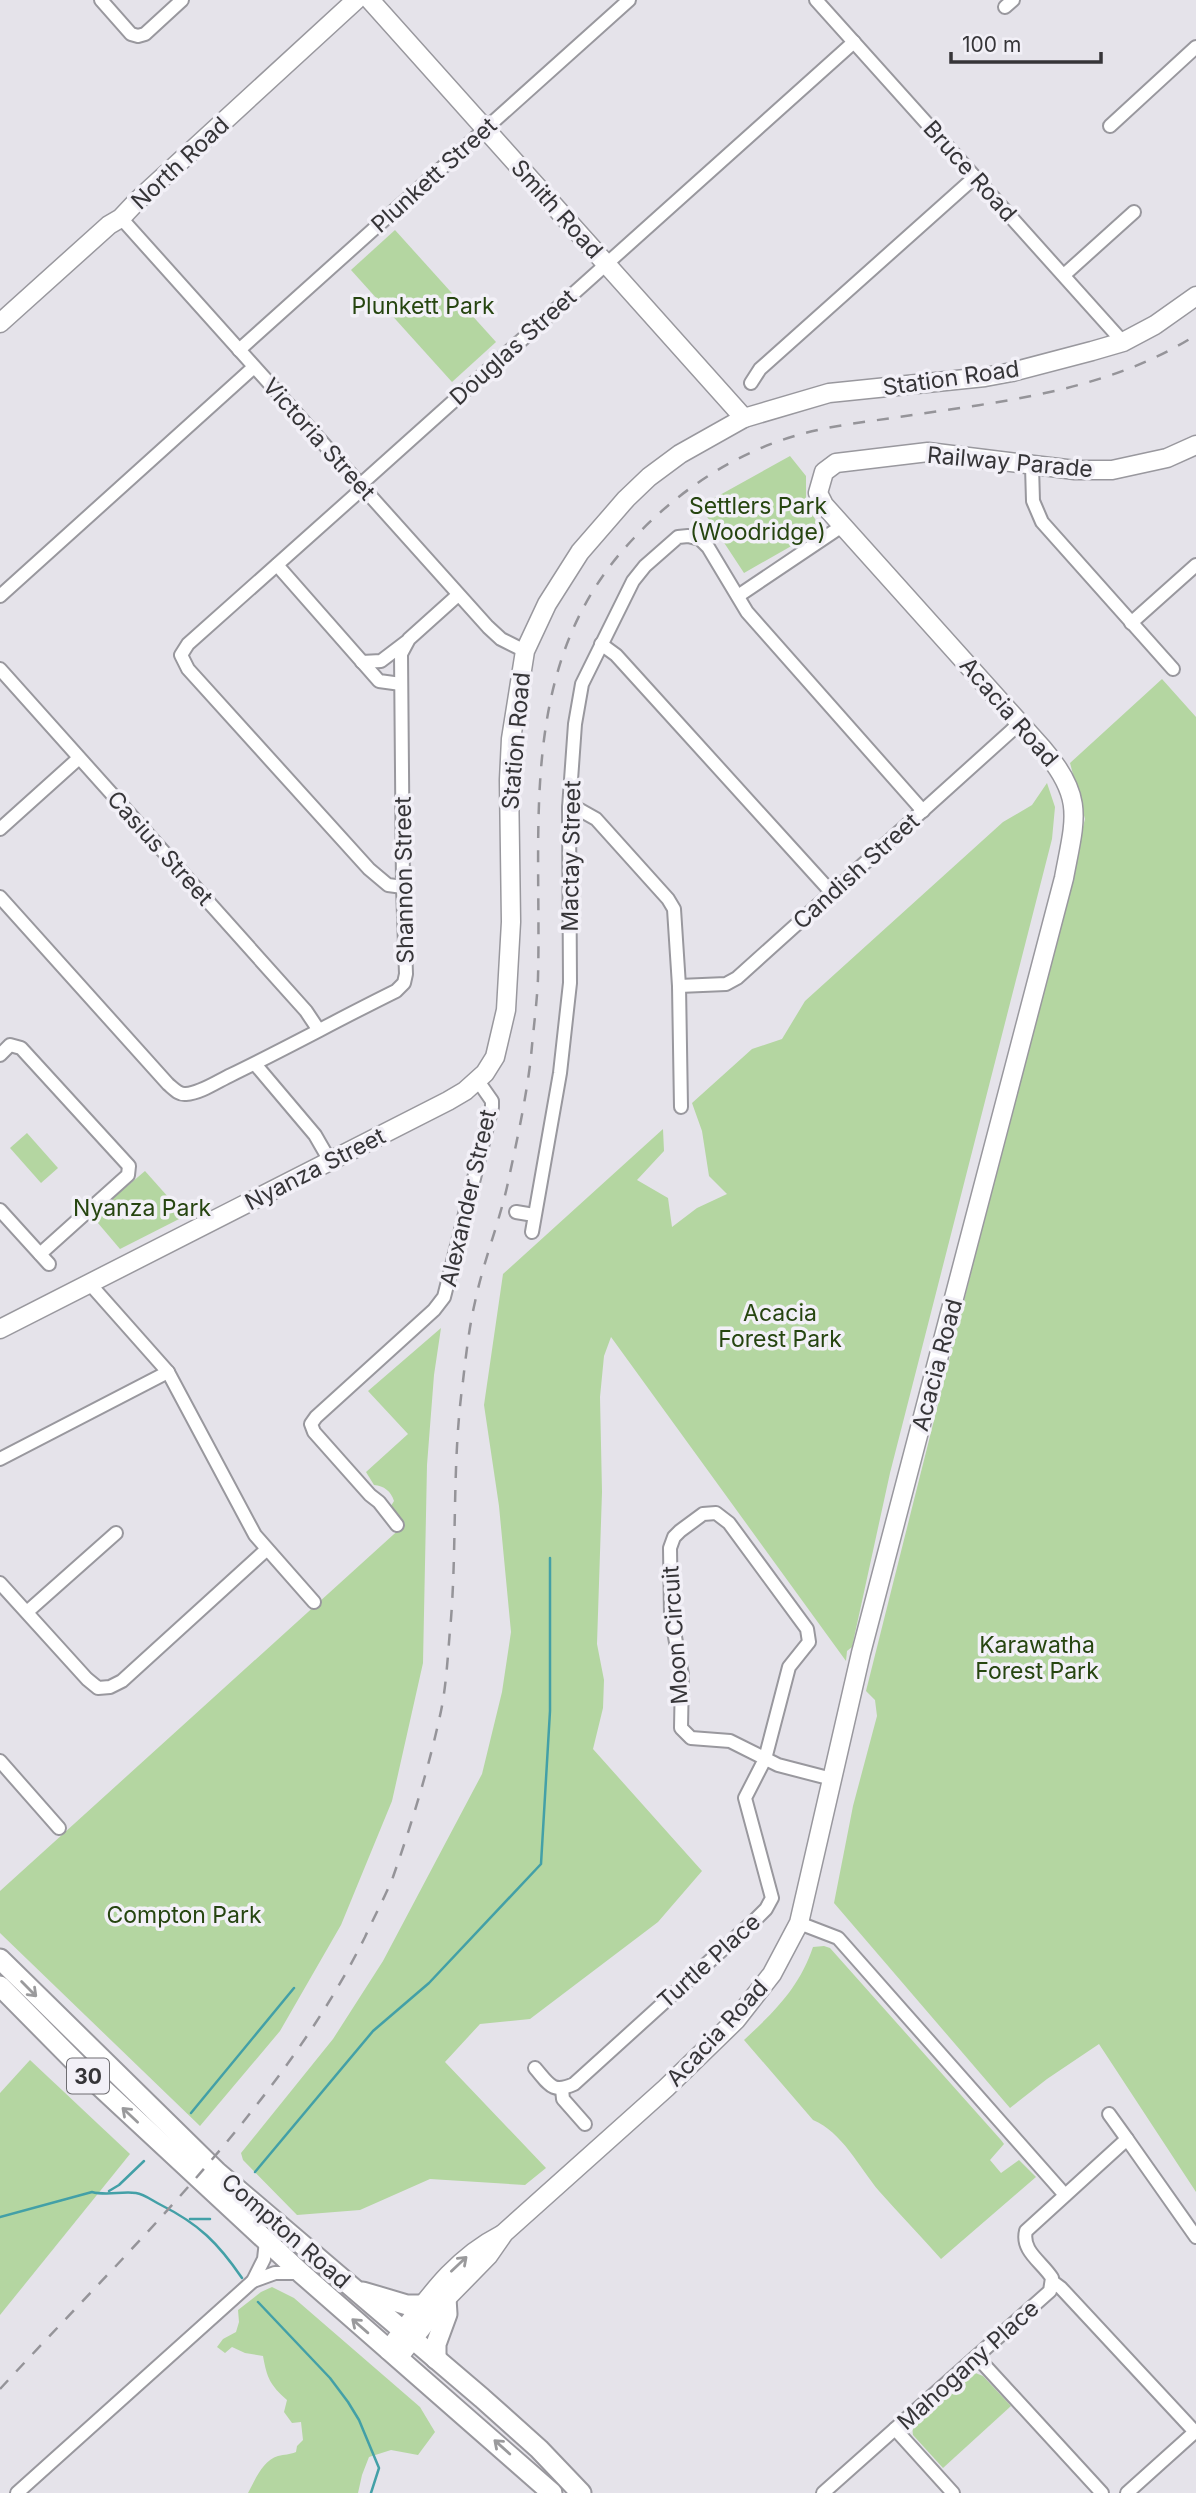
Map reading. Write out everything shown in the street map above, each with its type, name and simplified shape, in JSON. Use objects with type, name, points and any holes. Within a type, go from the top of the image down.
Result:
[{"type":"main road","name":"Compton Road","points":[[0,1959],[200,2156],[520,2432],[581,2493]]},
{"type":"main road","name":"Compton Road","points":[[0,1986],[61,2049],[266,2241],[552,2493]]},
{"type":"main road","points":[[54,2013],[57,2028],[67,2040],[61,2049]]},
{"type":"main road","points":[[355,2291],[370,2292],[407,2305],[423,2305]]},
{"type":"main road","points":[[436,2359],[436,2344],[447,2314],[446,2298]]},
{"type":"street","points":[[101,0],[131,34],[138,36],[145,34],[183,0]]},
{"type":"street","name":"North Road","points":[[0,323],[109,225],[121,218],[136,201],[356,0]]},
{"type":"street","name":"Smith Road","points":[[370,0],[744,418]]},
{"type":"street","name":"Plunkett Street","points":[[239,350],[629,0]]},
{"type":"street","name":"Bruce Road","points":[[817,1],[1123,342]]},
{"type":"street","name":"Douglas Street","points":[[403,887],[388,885],[369,869],[188,669],[181,655],[188,644],[606,263],[854,42]]},
{"type":"street","points":[[1110,126],[1196,47]]},
{"type":"street","points":[[751,383],[760,369],[975,177]]},
{"type":"street","points":[[1064,275],[1134,212]]},
{"type":"street","name":"Victoria Street","points":[[121,218],[458,595],[501,639],[525,651]]},
{"type":"street","name":"Station Road","points":[[478,1081],[495,1057],[506,1010],[511,933],[511,739],[525,651],[547,604],[580,552],[626,499],[649,477],[680,454],[744,418],[829,393],[1012,372],[1123,342],[1155,325],[1196,296]]},
{"type":"street","points":[[0,596],[254,367]]},
{"type":"street","name":"Railway Parade","points":[[824,472],[836,463],[928,452],[1032,466],[1112,470],[1167,458],[1196,446]]},
{"type":"street","points":[[1032,466],[1033,501],[1042,522],[1173,668]]},
{"type":"street","name":"Acacia Road","points":[[408,2336],[423,2305],[440,2282],[472,2252],[504,2233],[721,2036],[772,1974],[799,1923],[861,1653],[1064,878],[1074,826],[1070,786],[1057,765],[824,505],[818,494],[824,472]]},
{"type":"street","points":[[842,526],[738,596],[747,612],[923,811]]},
{"type":"street","name":"Mactay Street","points":[[531,1231],[560,1073],[569,983],[569,808],[578,700],[587,669],[633,581],[645,566],[678,537],[699,539],[708,547],[738,596]]},
{"type":"street","points":[[277,565],[395,699],[401,712]]},
{"type":"street","points":[[1131,623],[1196,565]]},
{"type":"street","points":[[363,663],[381,661],[458,595]]},
{"type":"street","name":"Shannon Street","points":[[0,897],[168,1084],[176,1092],[185,1095],[255,1064],[396,990],[404,984],[406,974],[400,680],[401,654],[409,639]]},
{"type":"street","points":[[601,644],[616,654],[832,893]]},
{"type":"street","points":[[363,663],[380,674],[400,680]]},
{"type":"street","name":"Casius Street","points":[[0,669],[306,1011],[318,1029]]},
{"type":"street","points":[[378,680],[386,684],[400,680]]},
{"type":"street","name":"Candish Street","points":[[679,986],[726,984],[737,978],[1020,723]]},
{"type":"street","points":[[0,829],[79,758]]},
{"type":"street","points":[[569,808],[580,810],[596,819],[674,909],[679,986],[681,1107]]},
{"type":"street","points":[[0,1055],[10,1045],[21,1048],[129,1166],[128,1175],[44,1259],[0,1210]]},
{"type":"street","points":[[255,1064],[315,1135],[330,1161]]},
{"type":"street","name":"Nyanza Street","points":[[0,1329],[448,1101],[478,1081]]},
{"type":"street","name":"Alexander Street","points":[[397,1525],[314,1432],[311,1424],[434,1310],[444,1297],[492,1107],[492,1101],[478,1081]]},
{"type":"street","points":[[516,1212],[534,1216]]},
{"type":"street","points":[[90,1284],[168,1372],[255,1535],[314,1602]]},
{"type":"street","points":[[0,1459],[168,1372]]},
{"type":"street","name":"Moon Circuit","points":[[765,1759],[789,1667],[807,1647],[810,1637],[807,1629],[729,1523],[716,1513],[703,1514],[674,1537],[670,1548],[671,1615],[682,1675],[681,1728],[691,1738],[730,1741],[765,1759],[786,1767],[832,1779]]},
{"type":"street","points":[[27,1612],[116,1533]]},
{"type":"street","points":[[0,1583],[87,1679],[98,1688],[110,1687],[122,1681],[266,1550]]},
{"type":"street","name":"Turtle Place","points":[[562,2089],[574,2084],[771,1904],[772,1891],[745,1798],[765,1759]]},
{"type":"street","points":[[0,1762],[59,1828]]},
{"type":"street","points":[[799,1923],[838,1938],[1065,2195],[1127,2139]]},
{"type":"street","points":[[535,2068],[551,2087],[562,2089],[563,2099],[585,2124]]},
{"type":"street","points":[[1109,2114],[1196,2237]]},
{"type":"street","name":"Mahogany Place","points":[[823,2493],[1050,2291],[1053,2282],[1048,2270],[1023,2241],[1026,2231],[1065,2195]]},
{"type":"street","name":"Acacia Road","points":[[393,2354],[488,2256],[504,2233]]},
{"type":"street","points":[[17,2493],[253,2281],[264,2259],[266,2241]]},
{"type":"street","points":[[253,2281],[275,2273],[301,2273]]},
{"type":"street","points":[[1053,2282],[1195,2432],[1127,2493]]},
{"type":"street","points":[[977,2357],[1102,2493]]},
{"type":"street","points":[[895,2429],[953,2493]]},
{"type":"green space","name":"Plunkett Park","points":[[395,230],[496,342],[452,382],[351,270]]},
{"type":"green space","name":"Settlers Park (Woodridge)","points":[[790,456],[806,476],[806,503],[819,526],[816,532],[744,573],[700,506]]},
{"type":"green space","name":"Karawatha Forest Park","points":[[1162,679],[1196,717],[1196,2192],[1099,2044],[1010,2108],[834,1903],[853,1806],[877,1716],[875,1700],[866,1691],[1085,819],[1070,763]]},
{"type":"green space","name":"Acacia Forest Park","points":[[1047,783],[1055,807],[1052,839],[890,1473],[852,1647],[847,1651],[846,1661],[611,1337],[604,1356],[600,1397],[602,1492],[597,1644],[604,1680],[603,1708],[593,1749],[702,1871],[658,1922],[530,2019],[480,2024],[445,2062],[546,2168],[525,2185],[430,2179],[360,2210],[297,2215],[243,2160],[241,2153],[333,2039],[383,1961],[482,1774],[502,1692],[511,1632],[499,1506],[484,1405],[503,1274],[663,1129],[664,1151],[637,1180],[668,1198],[672,1227],[697,1208],[727,1194],[709,1176],[702,1131],[692,1103],[752,1049],[782,1039],[805,1001],[1003,822],[1032,805]]},
{"type":"green space","points":[[27,1133],[58,1168],[41,1183],[10,1148]]},
{"type":"green space","name":"Nyanza Park","points":[[145,1171],[185,1216],[120,1249],[92,1216]]},
{"type":"green space","name":"Compton Park","points":[[441,1328],[434,1375],[427,1465],[423,1663],[392,1801],[341,1925],[280,2031],[200,2126],[0,1933],[0,1891],[404,1525],[389,1509],[394,1501],[391,1494],[374,1485],[366,1472],[408,1434],[368,1391]]},
{"type":"green space","points":[[813,1947],[830,1948],[1001,2140],[1004,2144],[990,2160],[1001,2173],[1019,2160],[1036,2177],[941,2259],[879,2191],[841,2141],[813,2120],[744,2040],[776,2009],[793,1987]]},
{"type":"green space","points":[[30,2060],[130,2154],[0,2315],[0,2093]]},
{"type":"green space","points":[[272,2287],[294,2298],[420,2407],[435,2432],[418,2455],[391,2450],[369,2457],[358,2493],[248,2493],[268,2462],[278,2456],[296,2452],[297,2446],[303,2440],[301,2422],[292,2423],[284,2412],[287,2400],[270,2381],[263,2356],[245,2353],[232,2347],[225,2353],[217,2347],[223,2339],[236,2332],[238,2310]]},
{"type":"green space","points":[[973,2372],[983,2376],[1011,2406],[943,2468],[913,2435],[912,2426]]},
{"type":"waterway","points":[[255,2172],[373,2031],[429,1983],[541,1864],[550,1711],[550,1558]]},
{"type":"waterway","points":[[191,2113],[294,1988]]},
{"type":"waterway","points":[[109,2191],[144,2161]]},
{"type":"waterway","points":[[0,2217],[92,2192],[139,2194],[197,2227],[225,2254],[242,2278]]},
{"type":"waterway","points":[[190,2219],[210,2219]]},
{"type":"waterway","points":[[258,2302],[330,2378],[359,2420],[379,2468],[371,2493]]},
{"type":"railway","points":[[0,2389],[199,2175],[246,2119],[290,2060],[330,2000],[365,1937],[393,1877],[407,1836],[431,1753],[445,1689],[453,1589],[457,1440],[469,1332],[478,1287],[507,1187],[531,1057],[538,978],[539,803],[543,746],[553,690],[570,637],[596,586],[634,538],[667,506],[724,466],[766,446],[827,428],[1010,400],[1087,383],[1161,355],[1196,335]]}]
